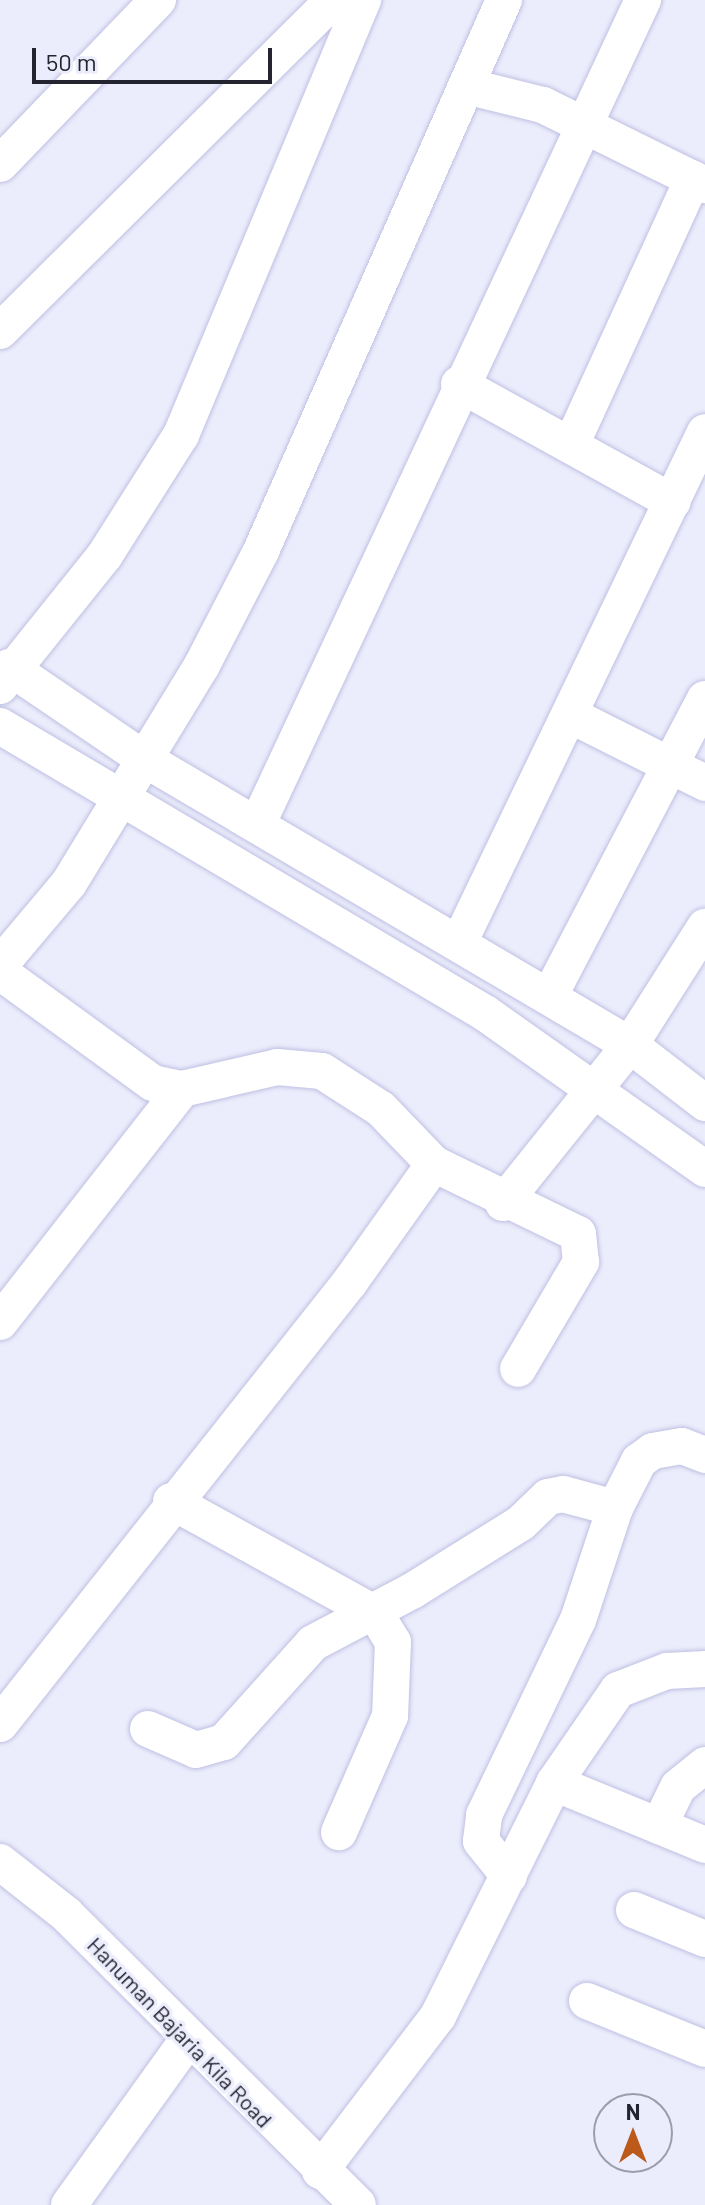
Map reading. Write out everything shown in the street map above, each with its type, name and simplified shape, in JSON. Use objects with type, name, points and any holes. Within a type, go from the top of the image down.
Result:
[{"type":"street","points":[[0,164],[158,0]]},
{"type":"street","points":[[0,331],[333,0]]},
{"type":"street","points":[[363,0],[181,435],[105,555],[5,677],[135,780],[611,1067],[705,1103]]},
{"type":"street","points":[[0,965],[69,883],[135,780],[261,551],[504,0]]},
{"type":"street","points":[[258,823],[459,384],[643,0]]},
{"type":"street","points":[[466,86],[543,105],[699,182],[571,445]]},
{"type":"street","points":[[459,384],[673,502]]},
{"type":"street","points":[[459,943],[572,716],[705,432]]},
{"type":"street","points":[[550,995],[705,699]]},
{"type":"street","points":[[572,716],[705,783]]},
{"type":"street","points":[[0,726],[135,780],[258,823],[306,881],[459,943],[550,995],[705,1169]]},
{"type":"street","points":[[503,1203],[611,1067],[705,927]]},
{"type":"street","points":[[0,972],[135,1074],[182,1089],[277,1067],[322,1071],[381,1109],[434,1164],[503,1203],[584,1241],[581,1262],[518,1369]]},
{"type":"street","points":[[0,1322],[182,1089]]},
{"type":"street","points":[[0,1724],[171,1501],[313,1329],[434,1164]]},
{"type":"street","points":[[509,1876],[481,1841],[484,1815],[578,1620],[615,1508],[639,1461],[653,1451],[682,1446],[705,1455]]},
{"type":"street","points":[[148,1729],[196,1750],[224,1742],[313,1643],[376,1614],[521,1523],[548,1497],[563,1494],[615,1508]]},
{"type":"street","points":[[171,1501],[376,1614],[393,1642],[396,1685],[377,1757],[339,1832]]},
{"type":"street","points":[[335,2193],[438,2016],[554,1783],[618,1690],[667,1671],[705,1669]]},
{"type":"street","points":[[659,1826],[678,1787],[703,1767]]},
{"type":"street","points":[[554,1783],[705,1845]]},
{"type":"street","name":"Hanuman Bajaria Kila Road","points":[[0,1862],[66,1914],[189,2038],[335,2193]]},
{"type":"street","points":[[634,1910],[705,1939]]},
{"type":"street","points":[[587,2001],[705,2049]]},
{"type":"street","points":[[69,2205],[189,2038]]}]
